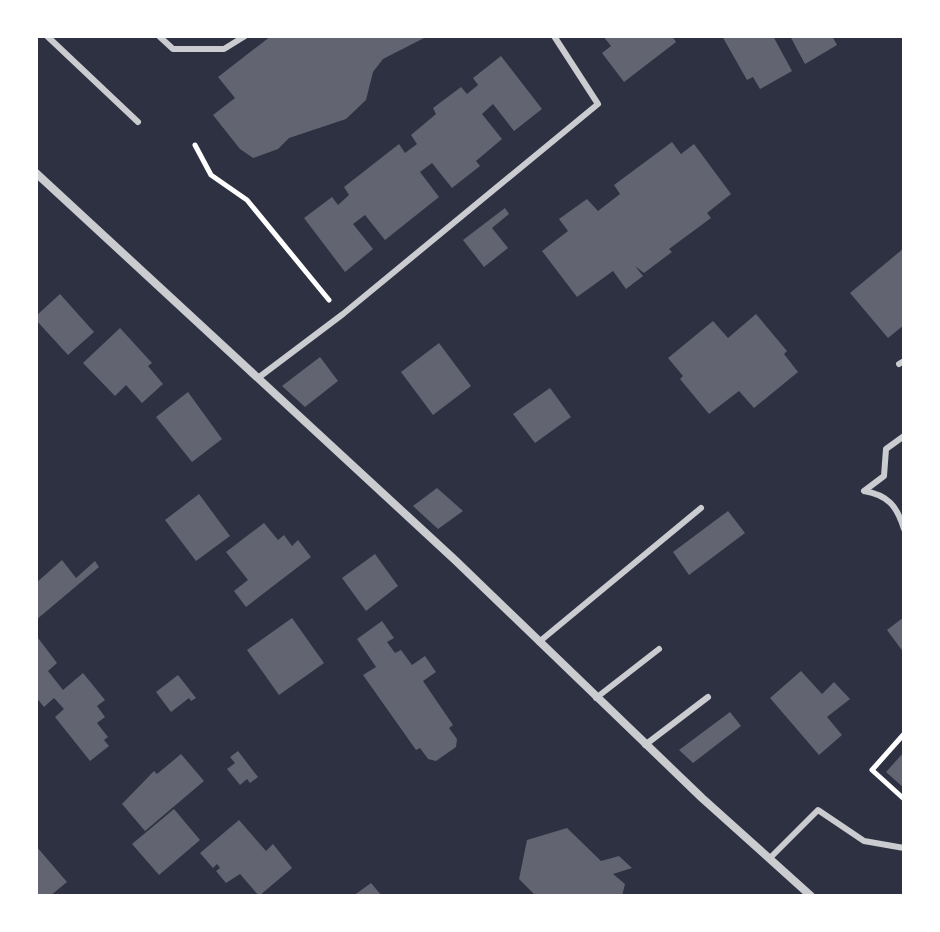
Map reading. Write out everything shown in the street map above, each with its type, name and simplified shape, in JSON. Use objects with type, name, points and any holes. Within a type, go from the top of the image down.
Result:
[{"type":"street","points":[[36,173],[258,378],[645,745],[811,896]]},
{"type":"lane","points":[[47,36],[138,122]]},
{"type":"lane","points":[[159,36],[173,49],[224,49],[245,36]]},
{"type":"lane","points":[[258,378],[343,314],[598,104],[554,36]]},
{"type":"lane","points":[[904,436],[886,449],[884,476],[864,491],[881,494],[895,505],[904,529]]},
{"type":"lane","points":[[539,642],[701,508]]},
{"type":"lane","points":[[596,698],[659,649]]},
{"type":"lane","points":[[645,745],[708,697]]},
{"type":"lane","points":[[769,859],[818,810],[864,841],[904,848]]},
{"type":"path","points":[[195,145],[211,175],[247,200],[319,291],[343,314]]},
{"type":"path","points":[[904,734],[872,770],[904,799]]},
{"type":"building","points":[[271,36],[428,36],[383,59],[373,72],[366,100],[346,119],[289,138],[278,149],[253,158],[240,149],[213,115],[235,98],[218,77]]},
{"type":"building","points":[[603,36],[672,36],[676,42],[624,82],[602,53],[611,46]]},
{"type":"building","points":[[722,36],[773,36],[792,71],[760,89],[753,77],[747,80]]},
{"type":"building","points":[[790,36],[832,36],[837,45],[805,64]]},
{"type":"building","points":[[501,56],[542,109],[514,131],[493,104],[482,114],[502,139],[476,161],[480,166],[452,188],[432,163],[420,172],[439,197],[385,240],[365,215],[353,224],[373,249],[345,272],[304,218],[332,197],[338,205],[349,195],[344,187],[399,144],[405,153],[417,144],[411,135],[436,114],[433,108],[461,87],[467,94],[478,85],[473,78]]},
{"type":"building","points":[[672,142],[681,154],[694,144],[731,194],[707,213],[711,218],[669,249],[672,252],[644,273],[635,266],[643,276],[626,289],[613,271],[577,297],[542,251],[568,231],[559,219],[587,199],[598,211],[620,194],[614,185]]},
{"type":"building","points":[[505,208],[509,214],[492,228],[508,248],[484,267],[463,240]]},
{"type":"building","points":[[904,248],[904,325],[888,338],[850,293]]},
{"type":"building","points":[[60,294],[94,332],[68,355],[36,320],[36,316]]},
{"type":"building","points":[[756,314],[787,351],[784,354],[798,372],[754,408],[739,391],[709,414],[680,379],[683,376],[668,358],[713,321],[728,338]]},
{"type":"building","points":[[120,328],[152,363],[148,366],[163,384],[142,403],[126,385],[115,396],[83,363]]},
{"type":"building","points":[[439,343],[471,386],[433,415],[401,372]]},
{"type":"building","points":[[320,357],[338,381],[305,407],[282,386]]},
{"type":"building","points":[[550,388],[571,417],[535,443],[513,414]]},
{"type":"building","points":[[188,392],[222,439],[192,462],[156,417]]},
{"type":"building","points":[[437,488],[463,511],[438,529],[413,506]]},
{"type":"building","points":[[199,494],[230,536],[196,561],[165,520]]},
{"type":"building","points":[[728,511],[745,533],[689,575],[673,552]]},
{"type":"building","points":[[264,523],[278,540],[284,535],[292,546],[298,540],[311,557],[246,607],[234,591],[248,580],[226,552]]},
{"type":"building","points":[[375,554],[398,586],[366,611],[342,578]]},
{"type":"building","points":[[62,560],[76,578],[95,561],[99,567],[36,620],[36,583]]},
{"type":"building","points":[[904,617],[904,653],[887,630]]},
{"type":"building","points":[[292,618],[324,663],[279,695],[247,650]]},
{"type":"building","points":[[382,621],[394,638],[387,642],[395,653],[401,650],[412,665],[425,656],[436,672],[423,681],[453,725],[449,728],[457,739],[456,747],[436,761],[428,759],[420,748],[416,750],[363,675],[376,667],[357,639]]},
{"type":"building","points":[[38,638],[57,663],[48,671],[63,690],[83,673],[105,700],[97,706],[105,717],[97,723],[108,737],[104,740],[109,746],[90,761],[55,717],[64,709],[54,698],[44,707],[36,697]]},
{"type":"building","points":[[801,671],[822,694],[834,682],[850,699],[827,717],[842,735],[819,755],[770,698]]},
{"type":"building","points":[[178,675],[196,698],[191,701],[189,698],[171,712],[156,692]]},
{"type":"building","points":[[730,712],[741,726],[693,763],[679,750]]},
{"type":"building","points":[[238,751],[258,777],[250,783],[247,779],[240,785],[227,769],[235,763],[230,757]]},
{"type":"building","points":[[904,752],[904,788],[886,772]]},
{"type":"building","points":[[181,754],[204,781],[145,831],[122,804],[154,771],[157,774]]},
{"type":"building","points":[[174,809],[200,840],[159,875],[132,844]]},
{"type":"building","points":[[239,820],[266,851],[273,844],[292,868],[259,896],[240,874],[226,883],[216,871],[220,868],[217,864],[213,868],[200,853]]},
{"type":"building","points":[[567,828],[601,861],[619,856],[632,868],[613,874],[625,884],[622,896],[536,896],[519,879],[527,840]]},
{"type":"building","points":[[36,846],[67,882],[50,896],[36,896]]},
{"type":"building","points":[[371,883],[382,896],[353,896]]}]
